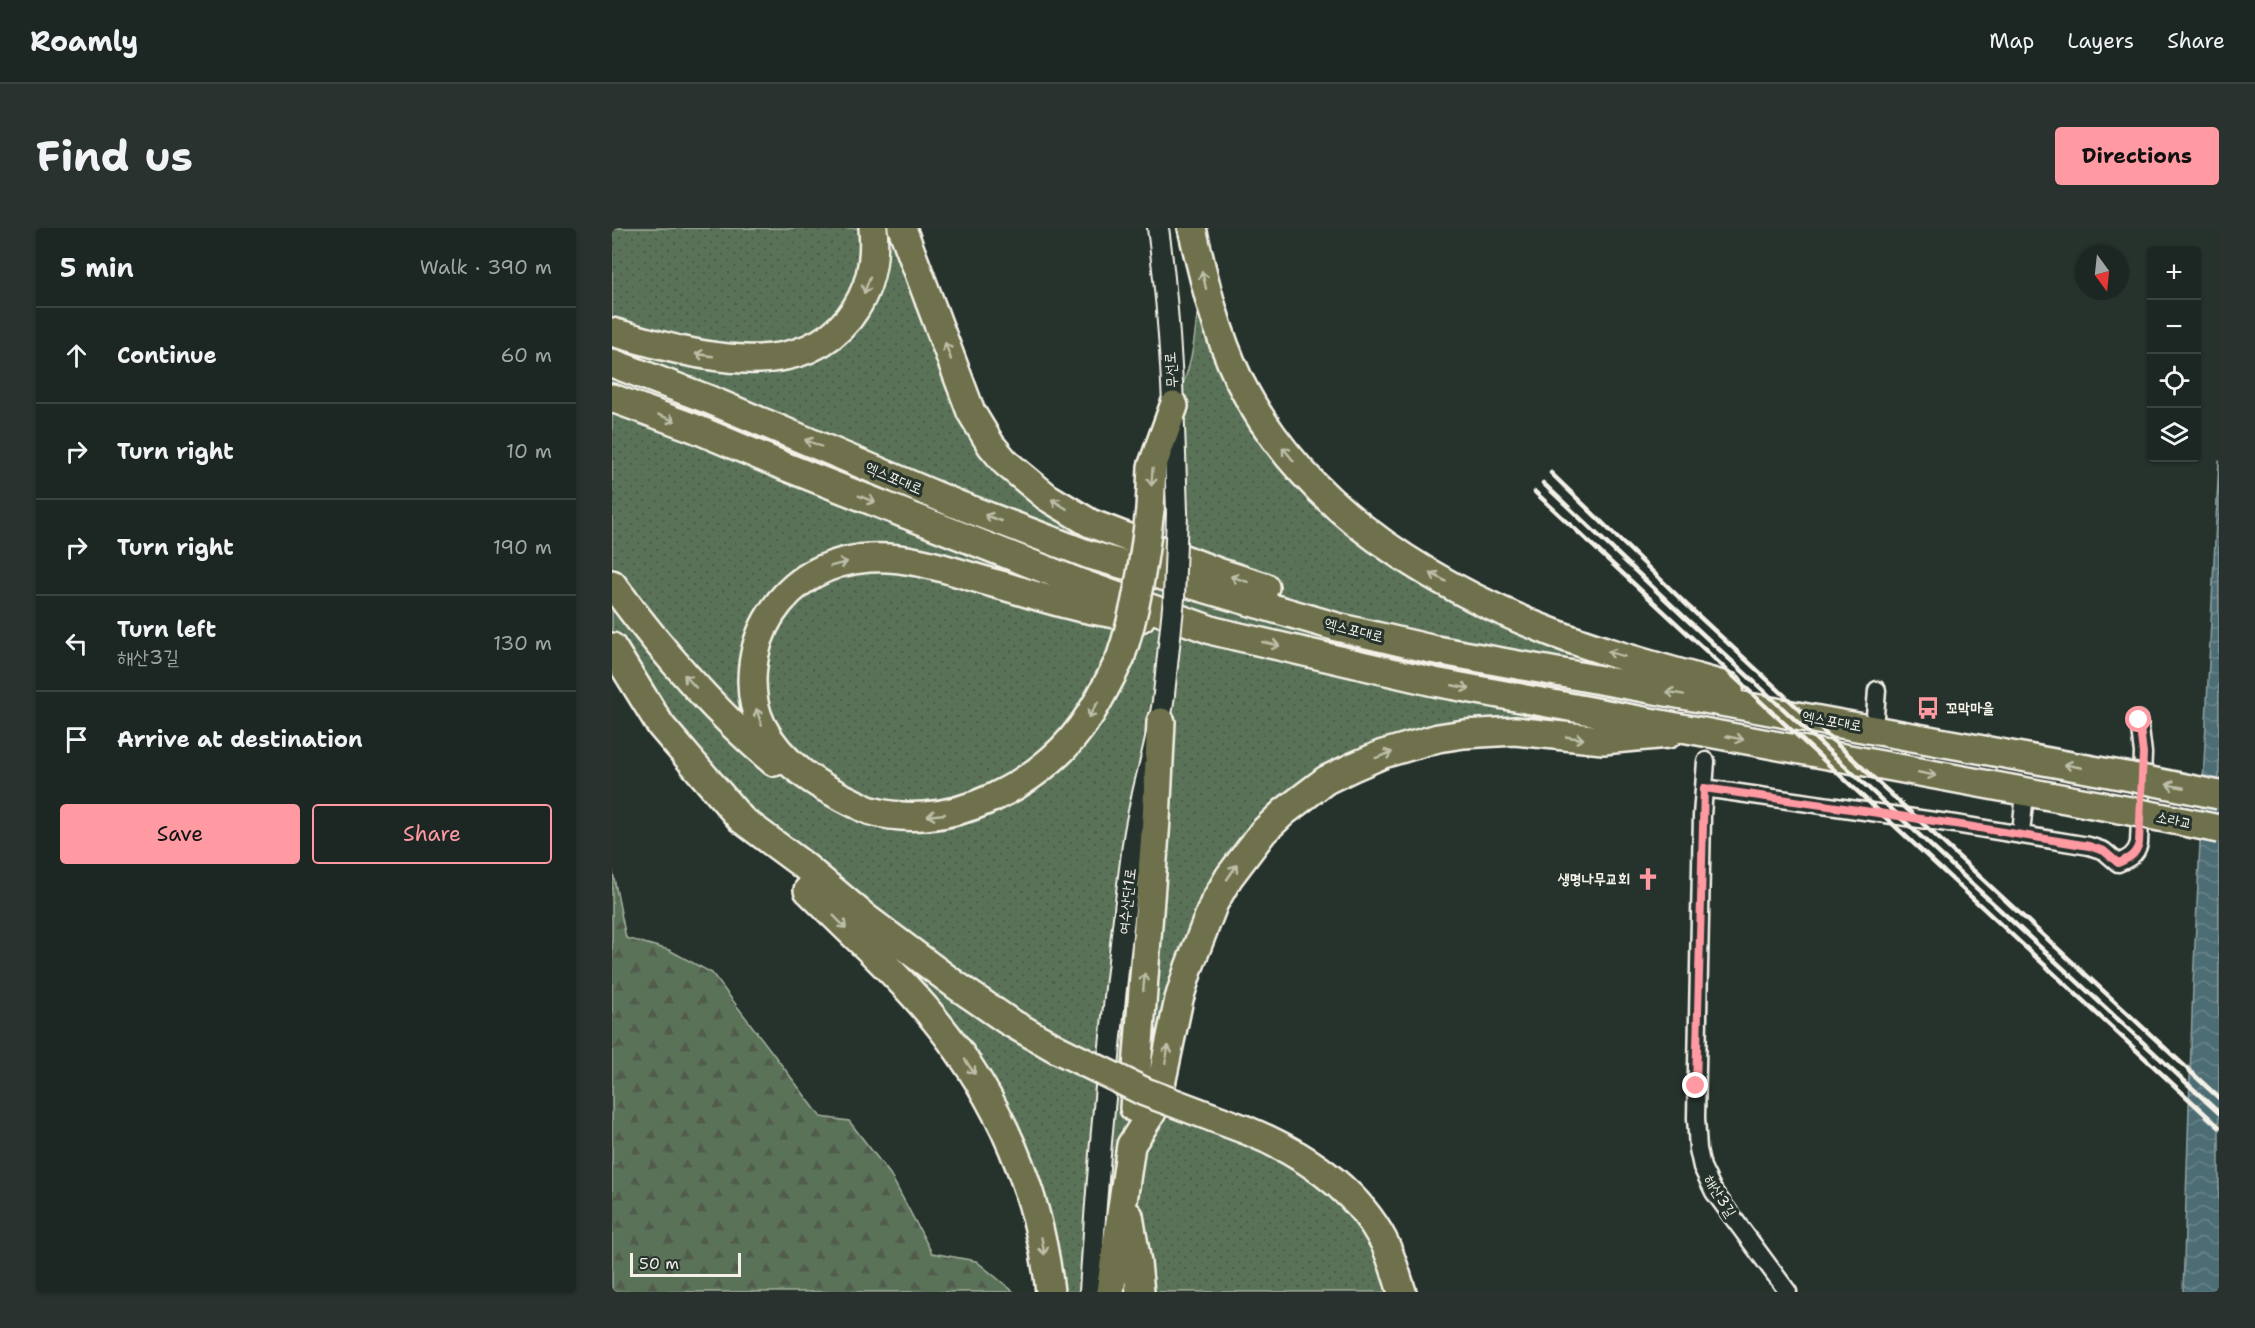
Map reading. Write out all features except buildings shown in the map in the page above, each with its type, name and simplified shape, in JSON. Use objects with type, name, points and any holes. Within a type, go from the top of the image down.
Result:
[{"type":"highway","points":[[612,332],[694,353],[730,358],[768,358],[808,349],[844,324],[863,297],[874,263],[873,228]]},
{"type":"highway","points":[[902,228],[977,424],[997,453],[1030,485],[1070,512],[1109,531],[1233,577],[1367,617],[1431,648]]},
{"type":"highway","points":[[1192,228],[1206,289],[1221,336],[1249,397],[1267,427],[1298,467],[1359,527],[1402,557],[1491,606],[1551,632],[1617,655],[1874,729]]},
{"type":"highway","name":"엑스포대로","points":[[612,363],[710,400],[956,504],[1087,554],[1337,627],[1431,648],[2219,795]]},
{"type":"highway","name":"엑스포대로","points":[[612,398],[694,428],[1080,583],[1214,631],[1434,682],[2130,811]]},
{"type":"highway","points":[[612,584],[664,653],[698,690],[760,750],[790,775],[846,808],[923,816],[950,813],[992,798],[1026,779],[1053,759],[1079,732],[1103,694],[1120,659],[1131,627],[1141,581],[1150,509],[1152,467],[1174,406]]},
{"type":"highway","points":[[870,811],[830,793],[798,770],[771,742],[757,714],[753,683],[754,656],[767,621],[790,590],[816,571],[843,562],[869,558],[896,558],[1082,608],[1214,631]]},
{"type":"highway","points":[[612,647],[661,726]]},
{"type":"highway","points":[[612,668],[774,856],[912,995],[934,1019],[970,1066],[997,1112],[1022,1171],[1042,1240],[1050,1292]]},
{"type":"highway","points":[[1110,1292],[1125,1200],[1131,1145],[1156,820],[1161,722]]},
{"type":"highway","points":[[1131,1145],[1152,1112],[1159,1094],[1179,999],[1199,936],[1214,903],[1228,877],[1245,853],[1263,832],[1301,798],[1326,780],[1353,766],[1437,738],[1515,731],[1603,740],[1696,730]]},
{"type":"highway","name":"소라교","points":[[2130,811],[2219,830]]},
{"type":"highway","points":[[741,819],[803,865],[866,918],[957,986],[1016,1025],[1057,1049],[1145,1092],[1246,1130],[1298,1155],[1320,1170],[1348,1193],[1368,1216],[1384,1241],[1400,1289]]},
{"type":"highway","points":[[1125,1200],[1140,1292]]},
{"type":"street","name":"무선로","points":[[1158,228],[1167,307],[1174,406],[1177,513]]},
{"type":"street","name":"여수산단1로","points":[[1090,1292],[1100,1150],[1133,845],[1142,792],[1161,722],[1174,598],[1177,513]]},
{"type":"street","points":[[1874,729],[1877,690]]},
{"type":"street","points":[[1704,788],[2097,847],[2118,863],[2130,858],[2139,843],[2143,753],[2139,720]]},
{"type":"street","name":"해산3길","points":[[1706,761],[1696,1086],[1698,1149],[1707,1180],[1714,1192],[1788,1292]]},
{"type":"street","points":[[2021,834],[2025,792]]},
{"type":"green space","points":[[612,228],[902,228],[1006,463],[1176,554],[1174,406],[1185,380],[1192,354],[1198,300],[1230,359],[1358,527],[1630,659],[1620,739],[1532,731],[1353,767],[1229,877],[1159,1094],[1333,1180],[1402,1292],[1050,1292],[1022,1171],[912,995],[774,857],[612,668]]},
{"type":"green space","points":[[612,868],[626,938],[669,950],[712,973],[821,1117],[849,1121],[890,1174],[932,1253],[976,1261],[1014,1292],[612,1292]]},
{"type":"water","points":[[2219,460],[2219,1292],[2183,1292],[2193,985]]},
{"type":"railway","points":[[1551,473],[1689,607],[2219,1098]]},
{"type":"railway","points":[[1543,483],[2219,1113]]},
{"type":"railway","points":[[1535,492],[2219,1127]]},
{"type":"place","name":"꼬막마을","points":[[1928,708]]},
{"type":"place","name":"생명나무교회","points":[[1648,879]]},
{"type":"route","points":[[1696,1086],[1704,788],[2097,847],[2118,863],[2130,858],[2139,843],[2143,753],[2139,720]]}]
